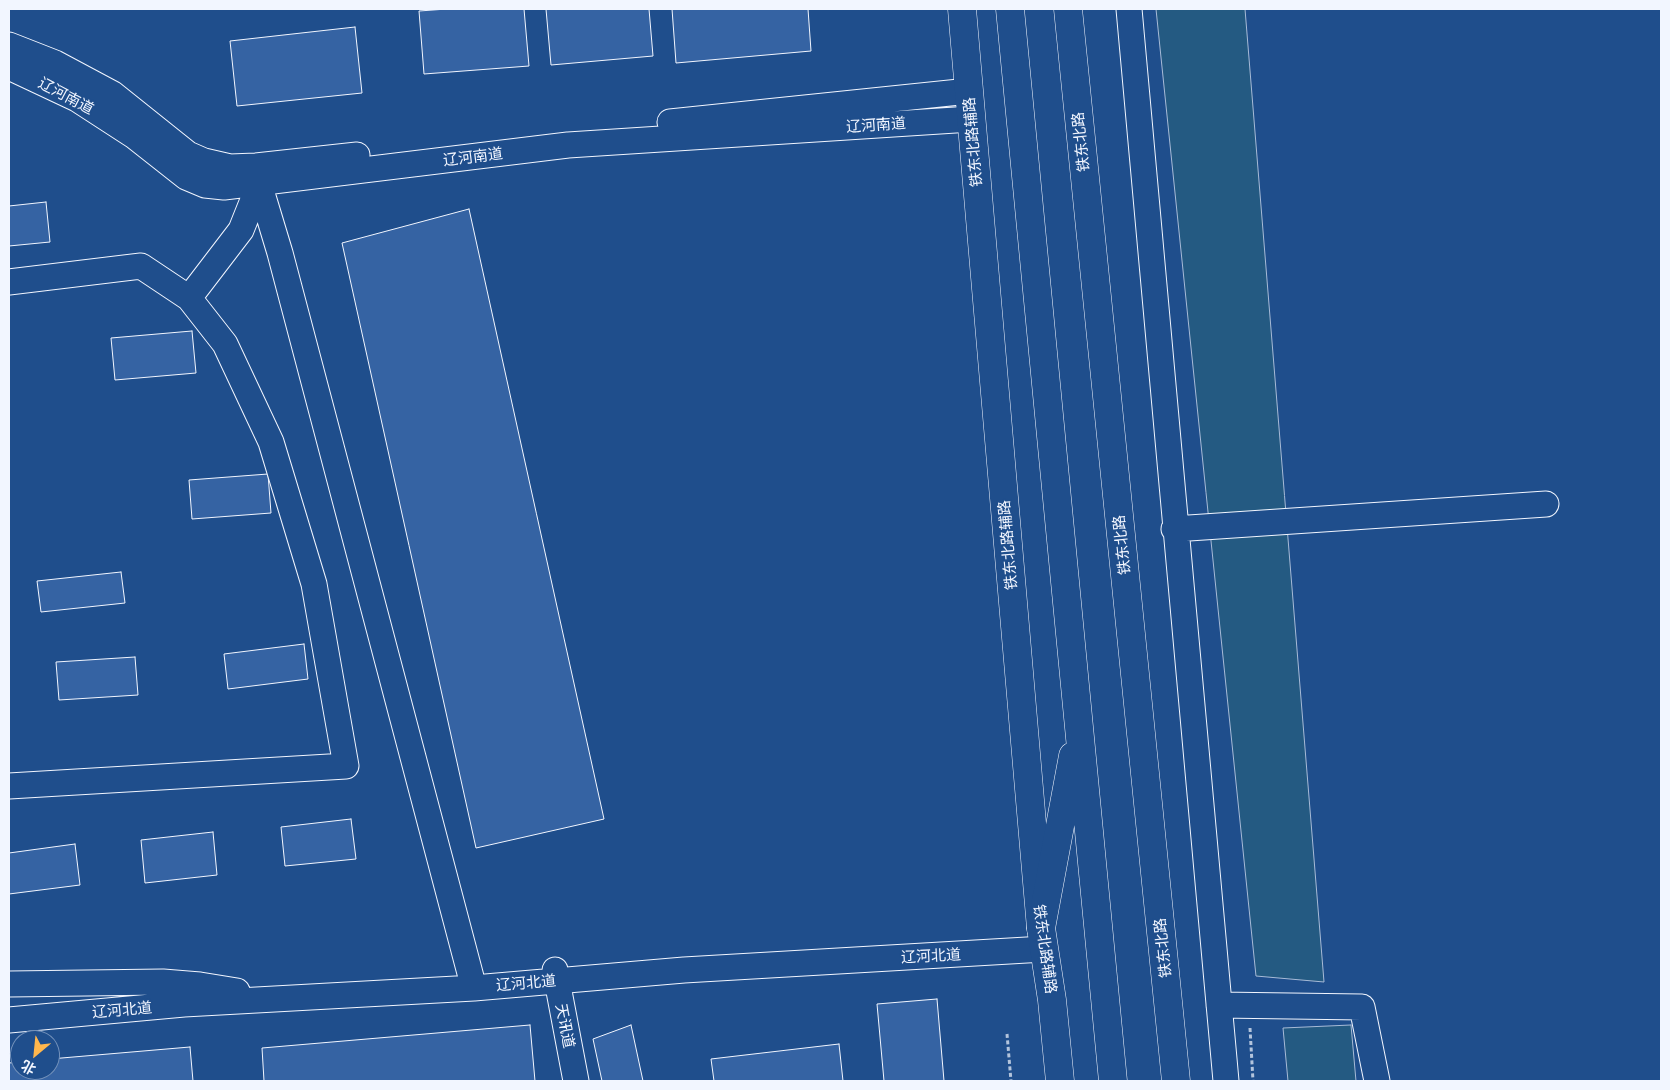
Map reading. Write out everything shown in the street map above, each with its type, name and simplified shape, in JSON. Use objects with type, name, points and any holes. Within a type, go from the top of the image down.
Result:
[{"type":"main road","name":"铁东北路辅路","points":[[962,9],[1043,938],[1052,1000],[1060,1081]]},
{"type":"main road","points":[[1010,9],[1113,1081]]},
{"type":"main road","name":"铁东北路","points":[[1068,9],[1176,1081]]},
{"type":"main road","points":[[1043,938],[1079,725]]},
{"type":"street","points":[[1129,9],[1154,274],[1174,529],[1226,1081]]},
{"type":"street","name":"辽河南道","points":[[9,45],[55,63],[113,94],[188,154],[204,162],[258,175],[568,145],[971,119]]},
{"type":"street","name":"辽河南道","points":[[9,67],[76,100],[134,136],[186,177],[205,185],[224,187],[258,175],[969,91]]},
{"type":"street","points":[[189,298],[241,230],[258,175]]},
{"type":"street","points":[[258,175],[283,262],[471,976]]},
{"type":"street","points":[[9,282],[141,266],[189,298],[225,344],[271,442],[314,584],[346,766],[9,786]]},
{"type":"street","points":[[1174,529],[1546,504]]},
{"type":"street","name":"辽河北道","points":[[9,1020],[194,1004],[474,988],[556,976],[1043,938]]},
{"type":"street","name":"辽河北道","points":[[9,984],[163,982],[239,991],[471,976],[556,976]]},
{"type":"street","name":"天讯道","points":[[556,976],[576,1081]]},
{"type":"street","points":[[1218,1005],[1362,1007],[1377,1081]]},
{"type":"path","points":[[1250,1024],[1253,1081]]},
{"type":"path","points":[[1007,1034],[1011,1081]]},
{"type":"shaded area","points":[[1156,9],[1245,9],[1324,982],[1256,976]]},
{"type":"shaded area","points":[[1351,1025],[1356,1081],[1288,1081],[1283,1028]]},
{"type":"building","points":[[524,9],[529,66],[424,74],[419,11]]},
{"type":"building","points":[[546,9],[649,9],[653,56],[551,65]]},
{"type":"building","points":[[672,9],[808,9],[811,51],[676,63]]},
{"type":"building","points":[[355,27],[362,93],[237,106],[230,41]]},
{"type":"building","points":[[46,202],[50,242],[9,246],[9,206]]},
{"type":"building","points":[[469,209],[604,819],[476,848],[342,243]]},
{"type":"building","points":[[192,331],[196,373],[115,380],[111,338]]},
{"type":"building","points":[[268,474],[271,513],[192,519],[189,480]]},
{"type":"building","points":[[121,572],[125,603],[41,612],[37,581]]},
{"type":"building","points":[[304,644],[308,679],[228,689],[224,654]]},
{"type":"building","points":[[135,657],[138,695],[59,700],[56,662]]},
{"type":"building","points":[[351,819],[356,859],[285,866],[281,827]]},
{"type":"building","points":[[213,832],[217,875],[145,883],[141,840]]},
{"type":"building","points":[[75,844],[80,885],[9,894],[9,853]]},
{"type":"building","points":[[937,999],[944,1081],[884,1081],[877,1004]]},
{"type":"building","points":[[530,1025],[535,1081],[264,1081],[262,1048]]},
{"type":"building","points":[[631,1025],[643,1081],[602,1081],[593,1039]]},
{"type":"building","points":[[839,1044],[843,1081],[714,1081],[711,1059]]},
{"type":"building","points":[[190,1047],[193,1081],[9,1081],[10,1063],[10,1080],[60,1080],[60,1058]]}]
